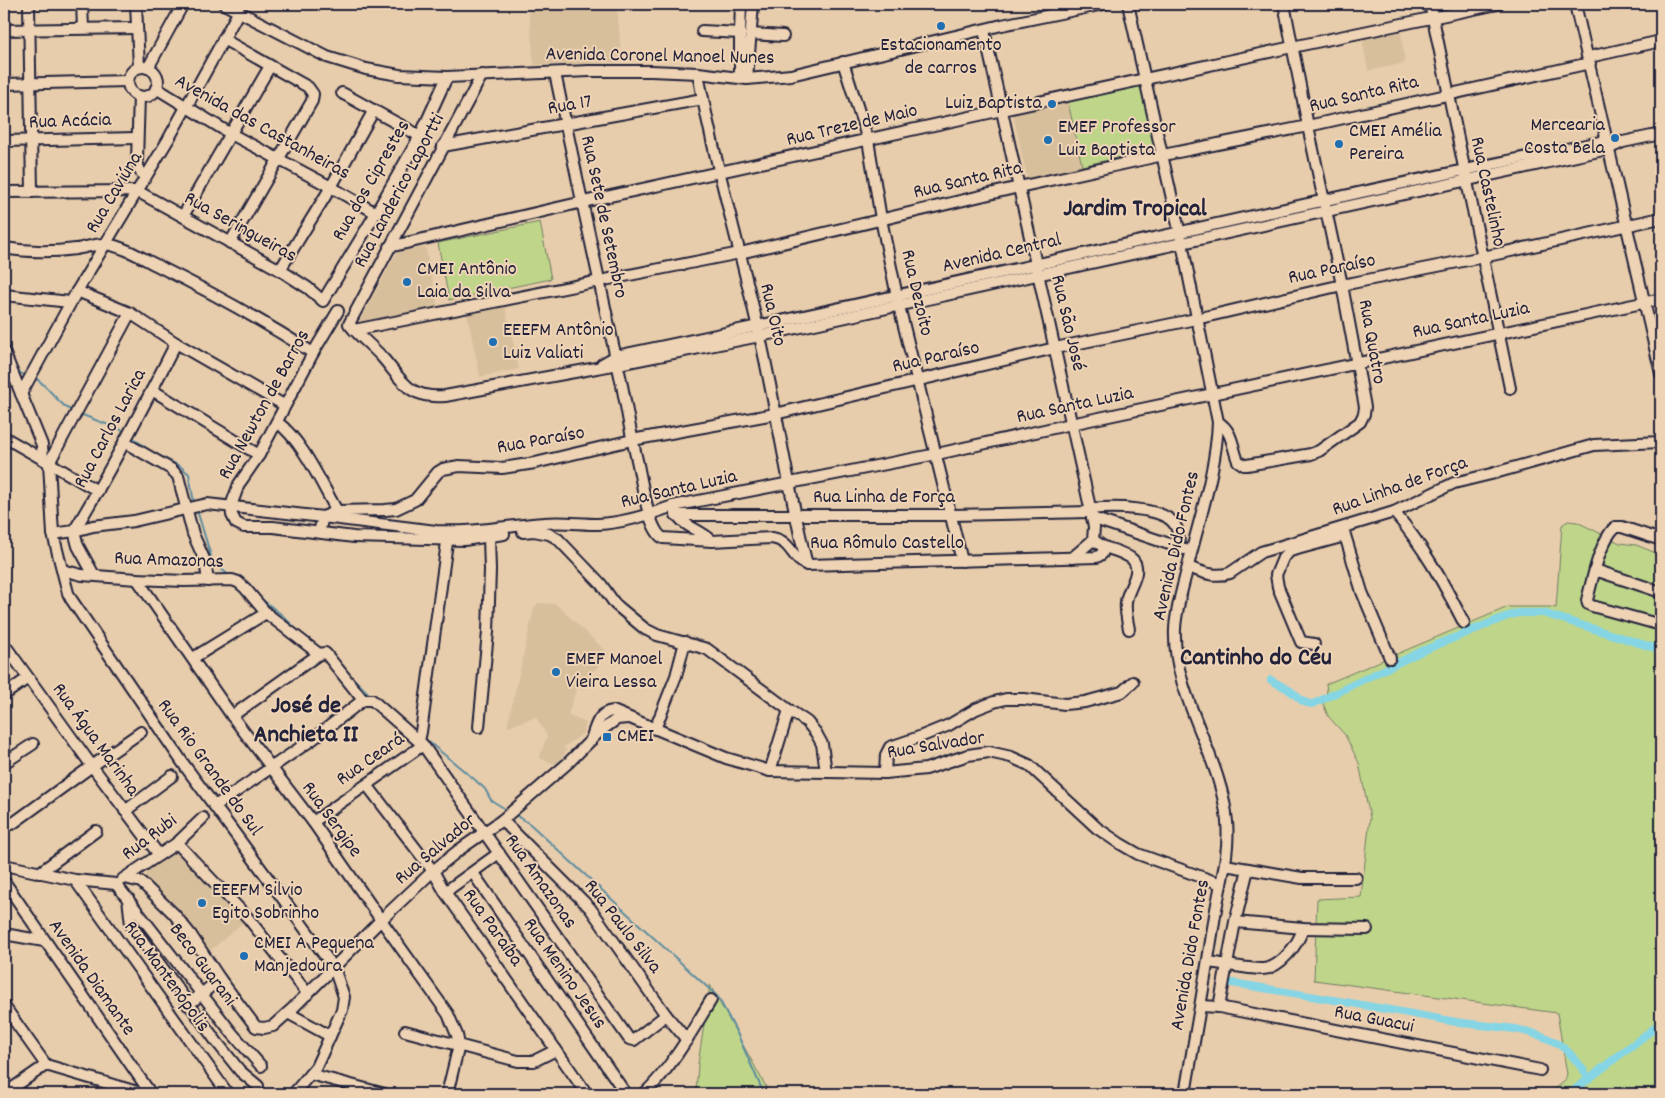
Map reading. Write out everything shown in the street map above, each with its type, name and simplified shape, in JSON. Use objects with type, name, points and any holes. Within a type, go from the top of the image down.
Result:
[{"type":"street","points":[[29,4],[32,192]]},
{"type":"street","points":[[82,4],[83,28]]},
{"type":"street","points":[[136,4],[136,28],[144,67],[156,74],[158,84],[149,95],[139,96],[131,91],[128,81],[131,72],[144,67],[183,4]]},
{"type":"street","name":"Avenida Coronel Manoel Nunes","points":[[224,4],[340,62],[399,75],[447,77],[651,71],[744,78],[779,78],[1104,4]]},
{"type":"street","points":[[741,4],[745,33],[744,78]]},
{"type":"street","points":[[745,33],[753,4]]},
{"type":"street","name":"Avenida Dido Fontes","points":[[1128,4],[1181,238],[1218,422],[1214,464],[1177,614],[1176,646],[1179,668],[1223,797],[1228,823],[1224,866],[1185,1094]]},
{"type":"street","name":"Rua Quatro","points":[[1218,422],[1229,433],[1238,461],[1244,465],[1315,453],[1362,418],[1365,407],[1284,4]]},
{"type":"street","name":"Rua Castelinho","points":[[1430,4],[1510,388]]},
{"type":"street","name":"Rua Treze de Maio","points":[[389,247],[583,202],[1002,110],[1498,4]]},
{"type":"street","points":[[1575,4],[1661,374]]},
{"type":"street","name":"Rua Caviúna","points":[[21,394],[76,290],[137,190],[239,11]]},
{"type":"street","points":[[4,30],[136,28]]},
{"type":"street","name":"Rua São José","points":[[984,30],[1091,513],[1093,540]]},
{"type":"street","points":[[702,31],[783,36]]},
{"type":"street","points":[[223,39],[308,87],[313,94],[312,101],[230,243]]},
{"type":"street","name":"Rua Santa Rita","points":[[352,327],[740,253],[1019,187],[1163,155],[1308,126],[1448,94],[1661,41]]},
{"type":"street","name":"Rua Dezoito","points":[[843,62],[868,140],[881,219],[898,301],[962,561]]},
{"type":"street","points":[[183,216],[270,66]]},
{"type":"street","name":"Rua Sete de Setembro","points":[[555,73],[598,281],[617,360],[632,440],[650,515]]},
{"type":"street","name":"Rua Oito","points":[[698,74],[719,173],[760,336],[795,515],[807,565]]},
{"type":"street","name":"Rua Landerico Laportti","points":[[352,327],[389,247],[482,75]]},
{"type":"street","name":"Rua dos Ciprestes","points":[[323,301],[420,136],[447,77]]},
{"type":"street","points":[[4,84],[128,81]]},
{"type":"street","name":"Avenida das Castanheiras","points":[[156,88],[231,134],[376,213]]},
{"type":"street","points":[[342,93],[420,136]]},
{"type":"street","points":[[139,96],[137,160],[138,169],[144,177]]},
{"type":"street","name":"Rua 17","points":[[444,146],[703,99]]},
{"type":"street","points":[[280,270],[331,187],[374,110]]},
{"type":"street","name":"Avenida Central","points":[[617,360],[760,336],[1036,269],[1465,174],[1661,134]]},
{"type":"street","name":"Rua Acácia","points":[[4,141],[137,138]]},
{"type":"street","points":[[4,192],[137,190]]},
{"type":"street","name":"Rua Seringueiras","points":[[137,190],[280,270],[308,288],[323,301]]},
{"type":"street","name":"Rua Paraíso","points":[[323,517],[337,510],[396,509],[415,500],[438,472],[443,469],[458,466],[502,468],[518,466],[632,440],[775,414],[1055,348],[1661,218]]},
{"type":"street","points":[[4,248],[66,250],[104,244],[135,254],[266,323],[313,353]]},
{"type":"street","points":[[76,290],[130,313],[176,343],[284,405]]},
{"type":"street","points":[[4,295],[70,302]]},
{"type":"street","name":"Rua Santa Luzia","points":[[491,534],[544,523],[600,524],[675,511],[790,483],[937,454],[1661,299]]},
{"type":"street","name":"Avenida Central","points":[[352,327],[410,390],[424,396],[444,396],[597,368],[617,360],[757,325],[898,301]]},
{"type":"street","name":"Rua Newton de Barros","points":[[319,532],[273,527],[244,527],[238,525],[233,519],[231,506],[239,484],[277,422],[284,405],[338,311]]},
{"type":"street","points":[[46,461],[130,313]]},
{"type":"street","name":"Rua Carlos Larica","points":[[74,531],[143,410],[176,343]]},
{"type":"street","name":"Rua Rio Grande do Sul","points":[[4,352],[42,445],[46,461],[53,534],[71,599],[185,766],[334,968],[344,997],[344,1004],[316,1067],[295,1092]]},
{"type":"street","points":[[152,390],[258,455]]},
{"type":"street","points":[[277,422],[286,428],[297,442],[337,510]]},
{"type":"street","points":[[4,437],[98,491]]},
{"type":"street","points":[[124,442],[175,472],[193,507],[193,534],[205,561],[208,581]]},
{"type":"street","name":"Rua Linha de Força","points":[[1188,566],[1207,574],[1230,574],[1261,552],[1344,532],[1394,512],[1454,483],[1594,445],[1661,442]]},
{"type":"street","points":[[53,534],[93,526],[134,521],[193,507],[231,506],[323,517],[448,536]]},
{"type":"street","points":[[1091,513],[1102,508],[1131,509],[1166,515],[1175,524],[1178,532],[1179,547]]},
{"type":"street","points":[[675,511],[682,522],[703,533],[712,541]]},
{"type":"street","name":"Rua Linha de Força","points":[[675,511],[795,515],[1091,513],[1191,551]]},
{"type":"street","points":[[1394,512],[1410,531],[1436,569],[1464,623]]},
{"type":"street","name":"Rua Rômulo Castello","points":[[650,515],[657,533],[663,538],[712,541],[780,539],[786,543],[800,561],[807,565],[1097,557],[1102,554],[1104,547]]},
{"type":"street","points":[[323,517],[319,532],[354,537],[448,536],[534,531],[549,534],[558,539],[601,584],[615,604],[645,629],[656,635],[707,650],[807,722],[822,744],[826,772]]},
{"type":"street","points":[[1661,540],[1622,527],[1615,527],[1604,543],[1587,600],[1590,605],[1661,625]]},
{"type":"street","points":[[74,531],[78,546],[94,575]]},
{"type":"street","points":[[1314,644],[1301,642],[1278,587],[1276,575],[1283,558],[1290,551],[1344,532],[1362,592],[1390,658]]},
{"type":"street","points":[[479,727],[488,632],[491,534]]},
{"type":"street","points":[[421,739],[448,536]]},
{"type":"street","points":[[1072,558],[1093,540],[1104,547],[1132,558],[1136,564],[1136,576],[1127,592],[1126,602],[1126,614],[1130,629]]},
{"type":"street","points":[[205,561],[226,580]]},
{"type":"street","name":"Rua Amazonas","points":[[62,570],[137,579],[226,580],[238,582],[266,612],[319,654],[325,653],[363,700],[372,700],[421,739],[483,832],[629,1039],[634,1040],[666,1015]]},
{"type":"street","points":[[1596,570],[1661,592]]},
{"type":"street","name":"Rua Sergipe","points":[[137,579],[232,716],[313,822],[448,1014],[459,1045]]},
{"type":"street","points":[[193,658],[266,612]]},
{"type":"street","points":[[655,729],[676,676],[685,642]]},
{"type":"street","name":"Rua Água Marinha","points":[[4,644],[159,856]]},
{"type":"street","points":[[232,716],[319,654]]},
{"type":"street","points":[[4,695],[28,678]]},
{"type":"street","points":[[885,774],[886,755],[890,747],[949,725],[976,709],[1006,699],[1024,699],[1065,704],[1103,699],[1122,692],[1134,682]]},
{"type":"street","points":[[215,806],[313,739],[363,700]]},
{"type":"street","points":[[770,771],[788,710]]},
{"type":"street","name":"Rua Salvador","points":[[220,979],[256,1027],[273,1026],[433,871],[483,832],[502,820],[568,763],[591,740],[601,717],[608,711],[617,712],[726,758],[770,771],[885,774],[926,769],[968,755],[989,752],[1011,757],[1029,765],[1097,828],[1119,844],[1138,854],[1221,884]]},
{"type":"street","points":[[12,824],[141,732]]},
{"type":"street","name":"Rua Ceará","points":[[313,822],[367,784],[421,739]]},
{"type":"street","points":[[4,763],[33,744]]},
{"type":"street","points":[[125,811],[172,776]]},
{"type":"street","name":"Rua Paraíba","points":[[367,784],[433,871],[587,1094]]},
{"type":"street","name":"Rua Rubi","points":[[120,881],[159,856],[203,818]]},
{"type":"street","name":"Rua Paulo Silva","points":[[502,820],[590,908],[666,1015],[687,1040]]},
{"type":"street","points":[[39,873],[96,830]]},
{"type":"street","points":[[176,843],[248,918],[308,994]]},
{"type":"street","points":[[446,892],[498,853]]},
{"type":"street","points":[[4,866],[75,880],[142,882],[174,914],[191,935],[220,979],[188,1005]]},
{"type":"street","points":[[1224,866],[1302,878],[1356,878]]},
{"type":"street","points":[[142,867],[142,882]]},
{"type":"street","points":[[1220,1007],[1235,922],[1248,869]]},
{"type":"street","name":"Rua Menino Jesus","points":[[473,873],[626,1094]]},
{"type":"street","name":"Rua Mantenópolis","points":[[75,880],[228,1094]]},
{"type":"street","name":"Avenida Diamante","points":[[4,881],[151,1094]]},
{"type":"street","name":"Beco Guarani","points":[[120,881],[128,898],[232,1033],[261,1066]]},
{"type":"street","points":[[128,898],[131,925],[188,1005],[240,1070],[258,1086]]},
{"type":"street","points":[[1235,922],[1303,928],[1367,929]]},
{"type":"street","points":[[1208,962],[1265,969],[1275,964],[1291,951],[1300,939],[1303,928]]},
{"type":"street","points":[[4,934],[44,941]]},
{"type":"street","points":[[644,1094],[656,1082],[687,1040],[711,1000]]},
{"type":"street","points":[[4,1006],[46,1065],[133,1093],[144,1094]]},
{"type":"street","name":"Rua Guacui","points":[[1201,1006],[1220,1007],[1540,1070]]},
{"type":"street","points":[[288,1013],[330,1036]]},
{"type":"street","points":[[406,1031],[528,1062],[556,1050]]},
{"type":"street","points":[[447,1094],[459,1045]]},
{"type":"street","points":[[4,1094],[46,1065]]},
{"type":"street","points":[[310,1074],[386,1094]]},
{"type":"shaded area","points":[[528,4],[617,4],[622,62],[534,65]]},
{"type":"shaded area","points":[[1401,32],[1405,63],[1368,71],[1362,38]]},
{"type":"shaded area","name":"EMEF Professor Luiz Baptista","points":[[1068,102],[1082,166],[1027,178],[1013,114]]},
{"type":"shaded area","name":"CMEI Antônio Laia da Silva","points":[[425,247],[438,306],[359,322],[396,254],[401,251]]},
{"type":"shaded area","name":"EEEFM Antônio Luiz Valiati","points":[[505,306],[519,369],[480,377],[467,314]]},
{"type":"shaded area","name":"EMEF Manoel Vieira Lessa","points":[[538,603],[556,604],[609,654],[576,690],[568,715],[586,723],[582,734],[563,748],[567,750],[557,765],[539,758],[547,736],[536,717],[507,727],[534,608]]},
{"type":"shaded area","name":"EEEFM Silvio Egito Sobrinho","points":[[179,851],[247,919],[210,951],[182,913],[146,878],[147,867],[170,852]]},
{"type":"green space","points":[[1142,86],[1156,149],[1082,166],[1068,102]]},
{"type":"green space","points":[[540,222],[551,279],[449,300],[438,243]]},
{"type":"green space","points":[[1568,521],[1577,522],[1620,543],[1636,545],[1661,555],[1661,1094],[1549,1094],[1565,1081],[1567,1074],[1557,1013],[1314,980],[1317,899],[1361,897],[1370,818],[1359,763],[1345,735],[1328,716],[1323,703],[1327,691],[1326,684],[1508,607],[1556,608],[1562,525]]},
{"type":"green space","points":[[710,985],[770,1094],[696,1094],[698,1064]]},
{"type":"waterway","points":[[16,370],[27,377]]},
{"type":"waterway","points":[[33,377],[39,380],[66,408],[72,411]]},
{"type":"waterway","points":[[80,414],[124,431]]},
{"type":"waterway","points":[[132,437],[150,451],[181,467],[189,474],[194,503]]},
{"type":"waterway","points":[[197,510],[213,563],[229,575]]},
{"type":"waterway","points":[[259,597],[282,615],[300,633],[323,650]]},
{"type":"waterway","points":[[1271,680],[1289,690],[1303,701],[1313,704],[1422,651],[1518,613],[1543,613],[1661,650]]},
{"type":"waterway","points":[[348,673],[371,696]]},
{"type":"waterway","points":[[403,721],[416,732]]},
{"type":"waterway","points":[[424,738],[485,789],[491,800],[507,810]]},
{"type":"waterway","points":[[517,816],[530,824],[718,997],[737,1033],[764,1094]]},
{"type":"waterway","points":[[1232,983],[1456,1022],[1530,1032],[1553,1041],[1564,1048],[1578,1062],[1589,1079]]},
{"type":"waterway","points":[[1569,1094],[1661,1023]]},
{"type":"place","name":"Estacionamento de carros","points":[[941,26]]},
{"type":"place","name":"Luiz Baptista","points":[[1052,104]]},
{"type":"place","name":"Mercearia Costa Bela","points":[[1615,138]]},
{"type":"place","name":"EMEF Professor Luiz Baptista","points":[[1048,140]]},
{"type":"place","name":"CMEI Amélia Pereira","points":[[1339,144]]},
{"type":"place","name":"CMEI Antônio Laia da Silva","points":[[407,282]]},
{"type":"place","name":"EEEFM Antônio Luiz Valiati","points":[[493,342]]},
{"type":"place","name":"EMEF Manoel Vieira Lessa","points":[[556,672]]},
{"type":"place","name":"CMEI","points":[[607,737]]},
{"type":"place","name":"EEEFM Silvio Egito Sobrinho","points":[[202,903]]},
{"type":"place","name":"CMEI A Pequena Manjedoura","points":[[244,956]]},
{"type":"district","name":"Jardim Tropical","points":[[1135,210]]},
{"type":"district","name":"Cantinho do Céu","points":[[1256,659]]},
{"type":"district","name":"José de Anchieta II","points":[[306,722]]}]
